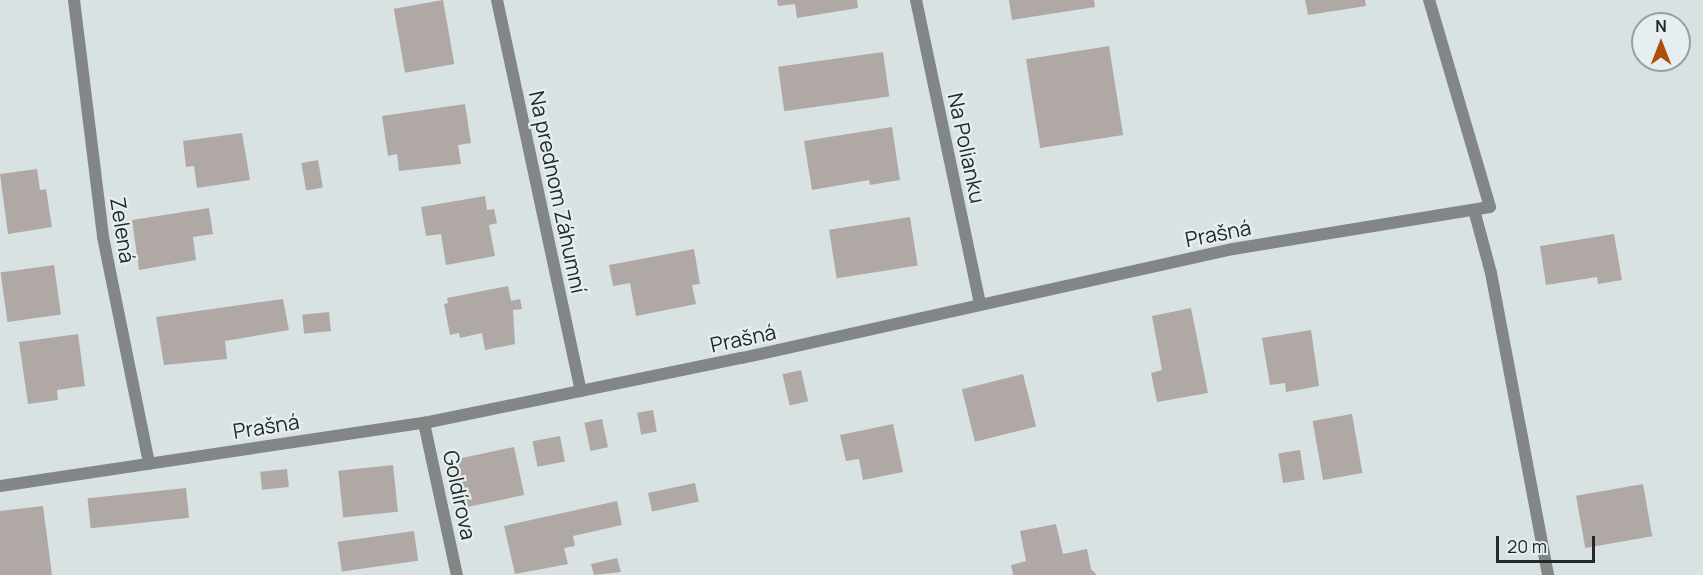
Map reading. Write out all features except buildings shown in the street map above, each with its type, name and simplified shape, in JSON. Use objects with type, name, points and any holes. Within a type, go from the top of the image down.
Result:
[{"type":"street","name":"Zelená","points":[[74,0],[103,237],[148,464]]},
{"type":"street","name":"Na prednom Záhumní","points":[[497,0],[580,391]]},
{"type":"street","name":"Na Polianku","points":[[916,0],[980,304]]},
{"type":"street","name":"Prašná","points":[[0,486],[424,423],[1233,249],[1490,207],[1429,0]]},
{"type":"street","points":[[1474,210],[1498,304],[1548,575]]},
{"type":"street","name":"Goldírova","points":[[424,423],[457,575]]}]
